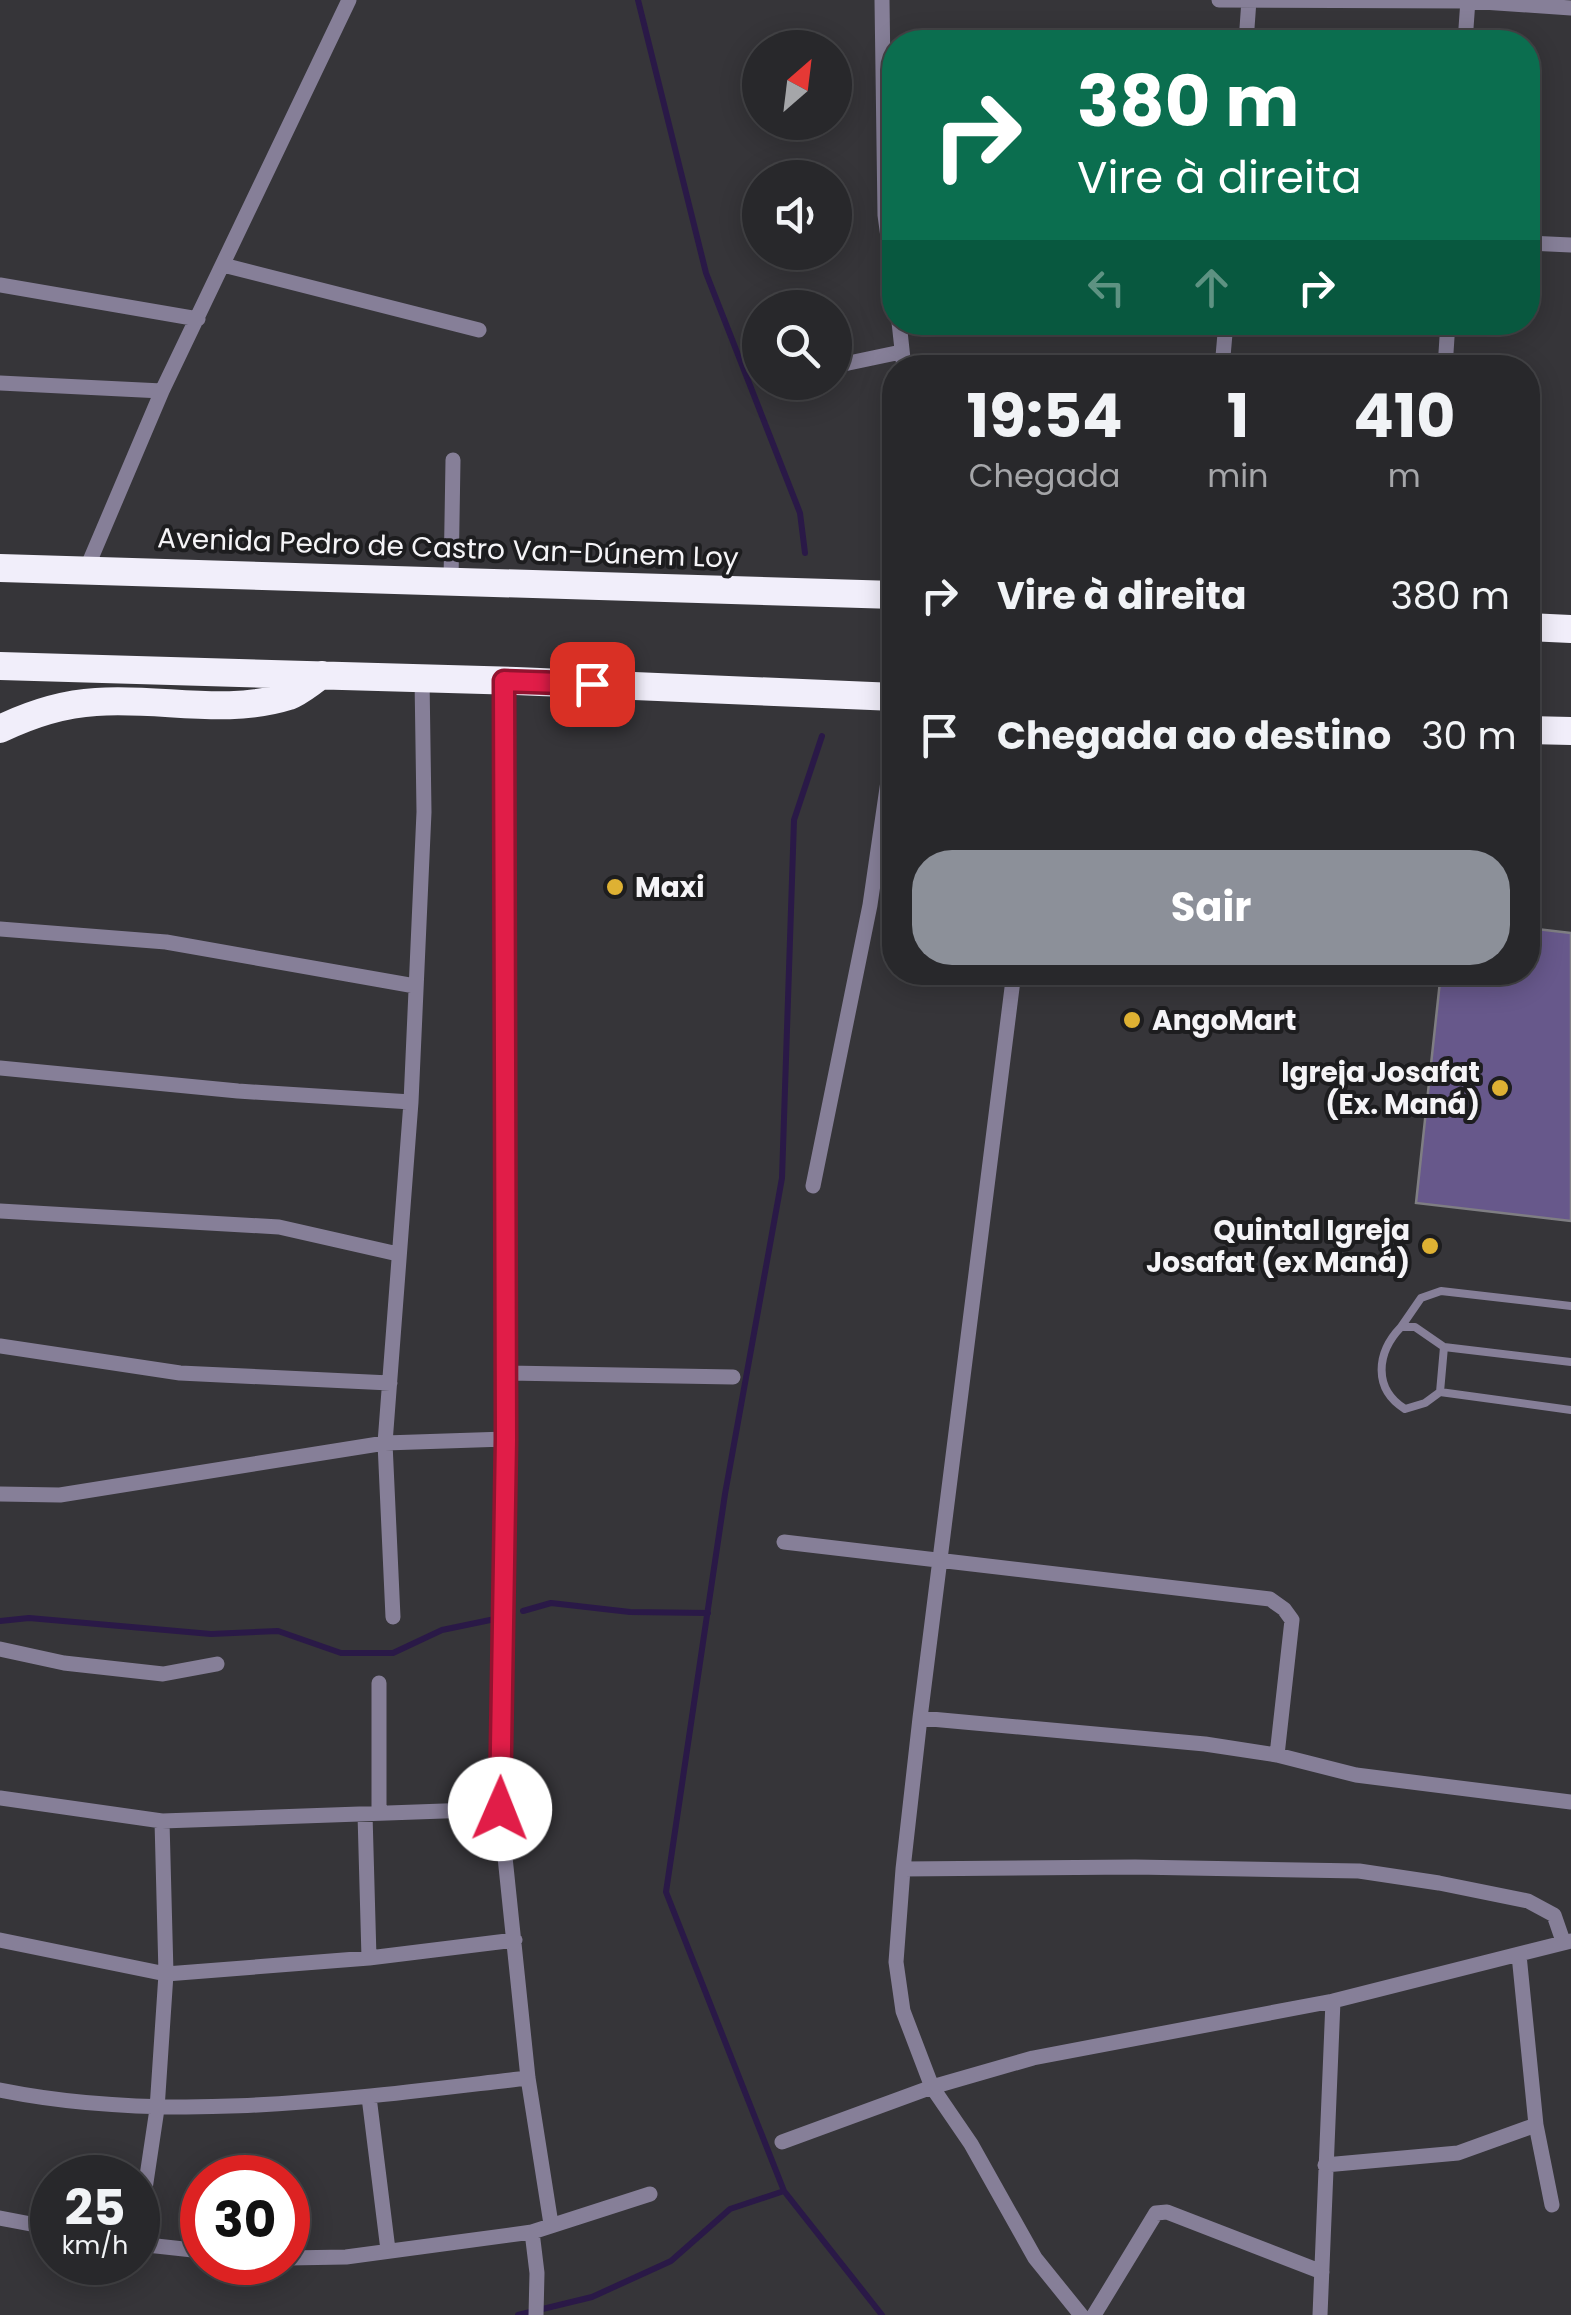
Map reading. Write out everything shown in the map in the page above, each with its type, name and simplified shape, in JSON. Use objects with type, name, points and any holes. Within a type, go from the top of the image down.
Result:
[{"type":"highway","name":"Avenida Pedro de Castro Van-Dúnem Loy","points":[[0,568],[882,595]]},
{"type":"highway","points":[[1540,628],[1571,630]]},
{"type":"highway","points":[[0,666],[882,696]]},
{"type":"highway","points":[[0,729],[58,706],[99,702],[252,704],[292,695],[322,676]]},
{"type":"highway","points":[[1540,731],[1571,732]]},
{"type":"street","points":[[86,570],[162,391],[350,0]]},
{"type":"street","points":[[882,0],[883,30]]},
{"type":"street","points":[[1218,0],[1468,1],[1571,8]]},
{"type":"street","points":[[1247,30],[1249,1]]},
{"type":"street","points":[[1467,30],[1468,1]]},
{"type":"street","points":[[1540,244],[1571,245]]},
{"type":"street","points":[[223,265],[479,330]]},
{"type":"street","points":[[0,285],[198,320]]},
{"type":"street","points":[[852,363],[882,361]]},
{"type":"street","points":[[0,383],[162,391]]},
{"type":"street","points":[[452,581],[453,460]]},
{"type":"street","points":[[392,1618],[385,1443],[411,1102],[424,812],[422,678]]},
{"type":"street","points":[[504,681],[506,1439],[500,1809],[528,2078],[551,2224]]},
{"type":"street","points":[[813,1186],[870,905],[882,822]]},
{"type":"street","points":[[0,929],[166,942],[415,986]]},
{"type":"street","points":[[1012,985],[920,1718],[896,1943],[904,2011],[932,2087],[977,2155],[1026,2244],[1080,2315]]},
{"type":"street","points":[[0,1068],[238,1091],[411,1102]]},
{"type":"street","points":[[0,1211],[279,1227],[398,1254]]},
{"type":"street","points":[[0,1346],[180,1373],[390,1383]]},
{"type":"street","points":[[505,1373],[733,1377]]},
{"type":"street","points":[[0,1494],[60,1495],[385,1443],[506,1439]]},
{"type":"street","points":[[784,1542],[1270,1599],[1292,1620],[1277,1755]]},
{"type":"street","points":[[0,1650],[64,1663],[163,1674],[218,1664]]},
{"type":"street","points":[[369,1958],[379,1682]]},
{"type":"street","points":[[920,1718],[1205,1744],[1277,1755],[1356,1775],[1571,1802]]},
{"type":"street","points":[[0,1798],[162,1821],[500,1809]]},
{"type":"street","points":[[150,2155],[166,1974],[162,1821]]},
{"type":"street","points":[[782,2142],[932,2087],[1071,2049],[1333,2002],[1567,1941],[1554,1915],[1528,1900],[1378,1874],[1136,1867],[903,1869]]},
{"type":"street","points":[[0,1940],[166,1974],[369,1958],[514,1940]]},
{"type":"street","points":[[1519,1955],[1536,2125],[1552,2205]]},
{"type":"street","points":[[1320,2315],[1333,2002]]},
{"type":"street","points":[[0,2090],[76,2104],[157,2109],[369,2096],[528,2078]]},
{"type":"street","points":[[369,2096],[388,2250]]},
{"type":"street","points":[[1324,2165],[1458,2153],[1536,2125]]},
{"type":"street","points":[[310,2258],[346,2258],[532,2232],[650,2194]]},
{"type":"street","points":[[1094,2315],[1156,2214],[1167,2212],[1322,2272]]},
{"type":"street","points":[[0,2218],[30,2224]]},
{"type":"street","points":[[532,2232],[538,2272],[536,2315]]},
{"type":"lane","points":[[1571,1306],[1440,1291],[1421,1298],[1392,1337],[1384,1358],[1382,1382],[1391,1401],[1406,1410],[1440,1392],[1571,1410]]},
{"type":"lane","points":[[1402,1327],[1415,1327],[1444,1347],[1571,1362]]},
{"type":"lane","points":[[1440,1392],[1444,1347]]},
{"type":"building","name":"Igreja Josafat (Ex. Maná)","points":[[1540,929],[1571,933],[1571,1221],[1416,1203],[1440,985],[1540,985]]},
{"type":"waterway","points":[[638,0],[706,273],[800,513],[805,553]]},
{"type":"waterway","points":[[822,736],[794,820],[782,1178],[725,1494],[666,1892],[784,2191],[882,2315]]},
{"type":"waterway","points":[[523,1611],[551,1603],[630,1612],[708,1613]]},
{"type":"waterway","points":[[0,1621],[29,1618],[211,1634],[278,1631],[341,1653],[393,1653],[442,1630],[495,1619]]},
{"type":"waterway","points":[[518,2315],[592,2297],[671,2261],[730,2209],[784,2191]]},
{"type":"place","name":"Maxi","points":[[615,887]]},
{"type":"place","name":"AngoMart","points":[[1132,1020]]},
{"type":"place","name":"Igreja Josafat (Ex. Maná)","points":[[1500,1088]]},
{"type":"place","name":"Quintal Igreja Josafat (ex Maná)","points":[[1430,1246]]},
{"type":"route","points":[[500,1809],[506,1439],[504,681],[592,684]]}]
